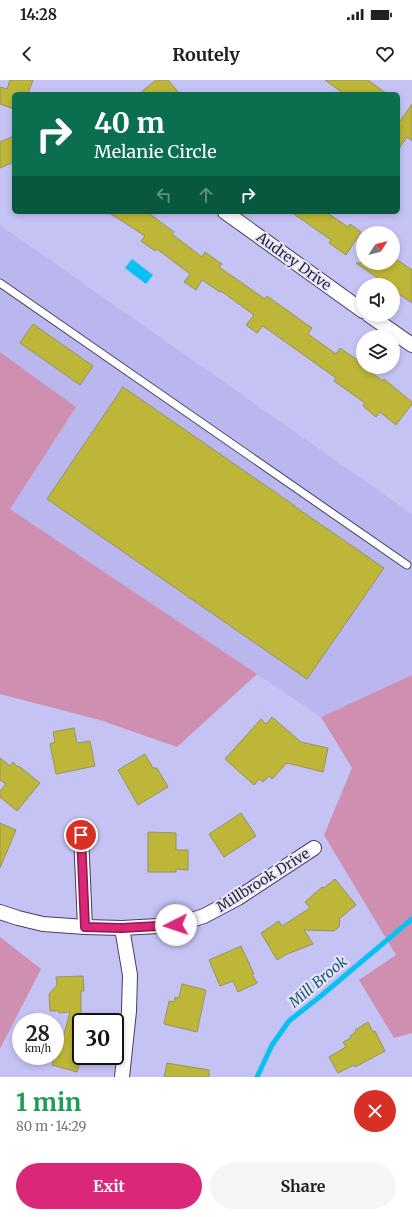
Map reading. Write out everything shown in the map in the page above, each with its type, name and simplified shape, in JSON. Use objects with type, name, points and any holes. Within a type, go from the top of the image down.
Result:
[{"type":"street","name":"Audrey Drive","points":[[228,214],[356,306]]},
{"type":"street","points":[[379,322],[412,346]]},
{"type":"street","points":[[81,835],[85,927]]},
{"type":"street","name":"Millbrook Drive","points":[[0,912],[43,924],[122,928],[176,925],[204,916],[238,898],[314,848]]},
{"type":"street","points":[[122,928],[130,975],[129,1011],[122,1077]]},
{"type":"lane","points":[[0,283],[407,565]]},
{"type":"shaded area","points":[[0,225],[412,514],[412,675],[321,717],[9,508],[76,407],[0,352]]},
{"type":"shaded area","points":[[132,259],[153,275],[146,284],[125,268]]},
{"type":"shaded area","points":[[0,352],[76,407],[10,509],[257,674],[177,747],[100,720],[0,694]]},
{"type":"shaded area","points":[[412,675],[412,1033],[394,1038],[359,980],[396,955],[324,835],[352,768],[321,717]]},
{"type":"shaded area","points":[[0,937],[41,969],[18,1013],[12,1013],[12,1026],[0,1049]]},
{"type":"building","points":[[10,80],[33,80],[29,92],[12,92],[12,108],[0,104],[0,87],[7,89]]},
{"type":"building","points":[[156,80],[168,80],[178,92],[141,92]]},
{"type":"building","points":[[325,80],[368,80],[384,92],[341,92]]},
{"type":"building","points":[[412,104],[412,141],[407,137],[400,147],[400,121]]},
{"type":"building","points":[[12,137],[12,163],[0,168],[0,142]]},
{"type":"building","points":[[111,214],[150,214],[174,232],[172,234],[202,257],[205,252],[222,264],[219,267],[265,299],[267,296],[312,328],[308,334],[336,354],[340,348],[356,359],[356,374],[373,374],[383,381],[384,379],[412,402],[412,404],[396,425],[380,412],[376,417],[363,406],[365,403],[334,381],[336,378],[263,326],[257,333],[246,325],[254,315],[221,291],[220,292],[202,280],[196,290],[184,282],[190,274],[157,249],[155,251],[141,241],[145,236]]},
{"type":"building","points":[[294,214],[329,214],[348,227],[350,224],[356,228],[356,240],[346,255],[329,243],[331,240]]},
{"type":"building","points":[[400,262],[412,270],[412,303],[400,295],[400,278],[378,278],[366,270],[400,270]]},
{"type":"building","points":[[33,324],[93,366],[80,385],[20,343]]},
{"type":"building","points":[[123,387],[384,568],[307,679],[47,499]]},
{"type":"building","points":[[272,717],[301,742],[328,748],[323,772],[287,763],[272,779],[269,776],[263,782],[259,779],[254,785],[225,759],[261,719],[266,724]]},
{"type":"building","points":[[74,728],[77,743],[90,741],[95,766],[56,774],[50,744],[55,742],[53,732]]},
{"type":"building","points":[[145,754],[153,768],[157,768],[168,787],[138,805],[118,770]]},
{"type":"building","points":[[0,758],[10,766],[13,762],[40,783],[17,811],[0,797],[0,791],[6,784],[0,780]]},
{"type":"building","points":[[241,813],[256,836],[224,857],[209,834]]},
{"type":"building","points":[[0,823],[16,830],[0,868]]},
{"type":"building","points":[[148,832],[176,833],[176,850],[188,850],[188,870],[176,869],[176,872],[148,872]]},
{"type":"building","points":[[335,879],[356,905],[339,919],[339,927],[334,931],[304,930],[313,944],[287,954],[277,960],[261,933],[279,921],[282,926],[310,908],[305,902],[322,887],[324,888]]},
{"type":"building","points":[[241,946],[257,983],[238,992],[233,981],[220,986],[209,960]]},
{"type":"building","points":[[83,976],[84,991],[81,991],[81,1013],[72,1013],[72,1065],[79,1065],[77,1072],[52,1065],[64,1065],[64,1034],[70,1012],[59,1013],[59,1011],[50,1011],[49,994],[57,985],[56,977]]},
{"type":"building","points":[[182,984],[206,990],[197,1032],[164,1024],[169,1001],[174,1002],[175,997],[179,998]]},
{"type":"building","points":[[368,1022],[373,1032],[375,1031],[385,1051],[355,1067],[354,1065],[338,1073],[329,1057],[346,1047],[343,1042],[351,1038],[350,1036],[356,1032],[355,1030]]},
{"type":"building","points":[[167,1063],[209,1070],[209,1077],[164,1077]]},
{"type":"waterway","name":"Mill Brook","points":[[257,1077],[272,1045],[289,1021],[412,919]]},
{"type":"route","points":[[81,835],[85,927],[122,928],[176,925]]}]
